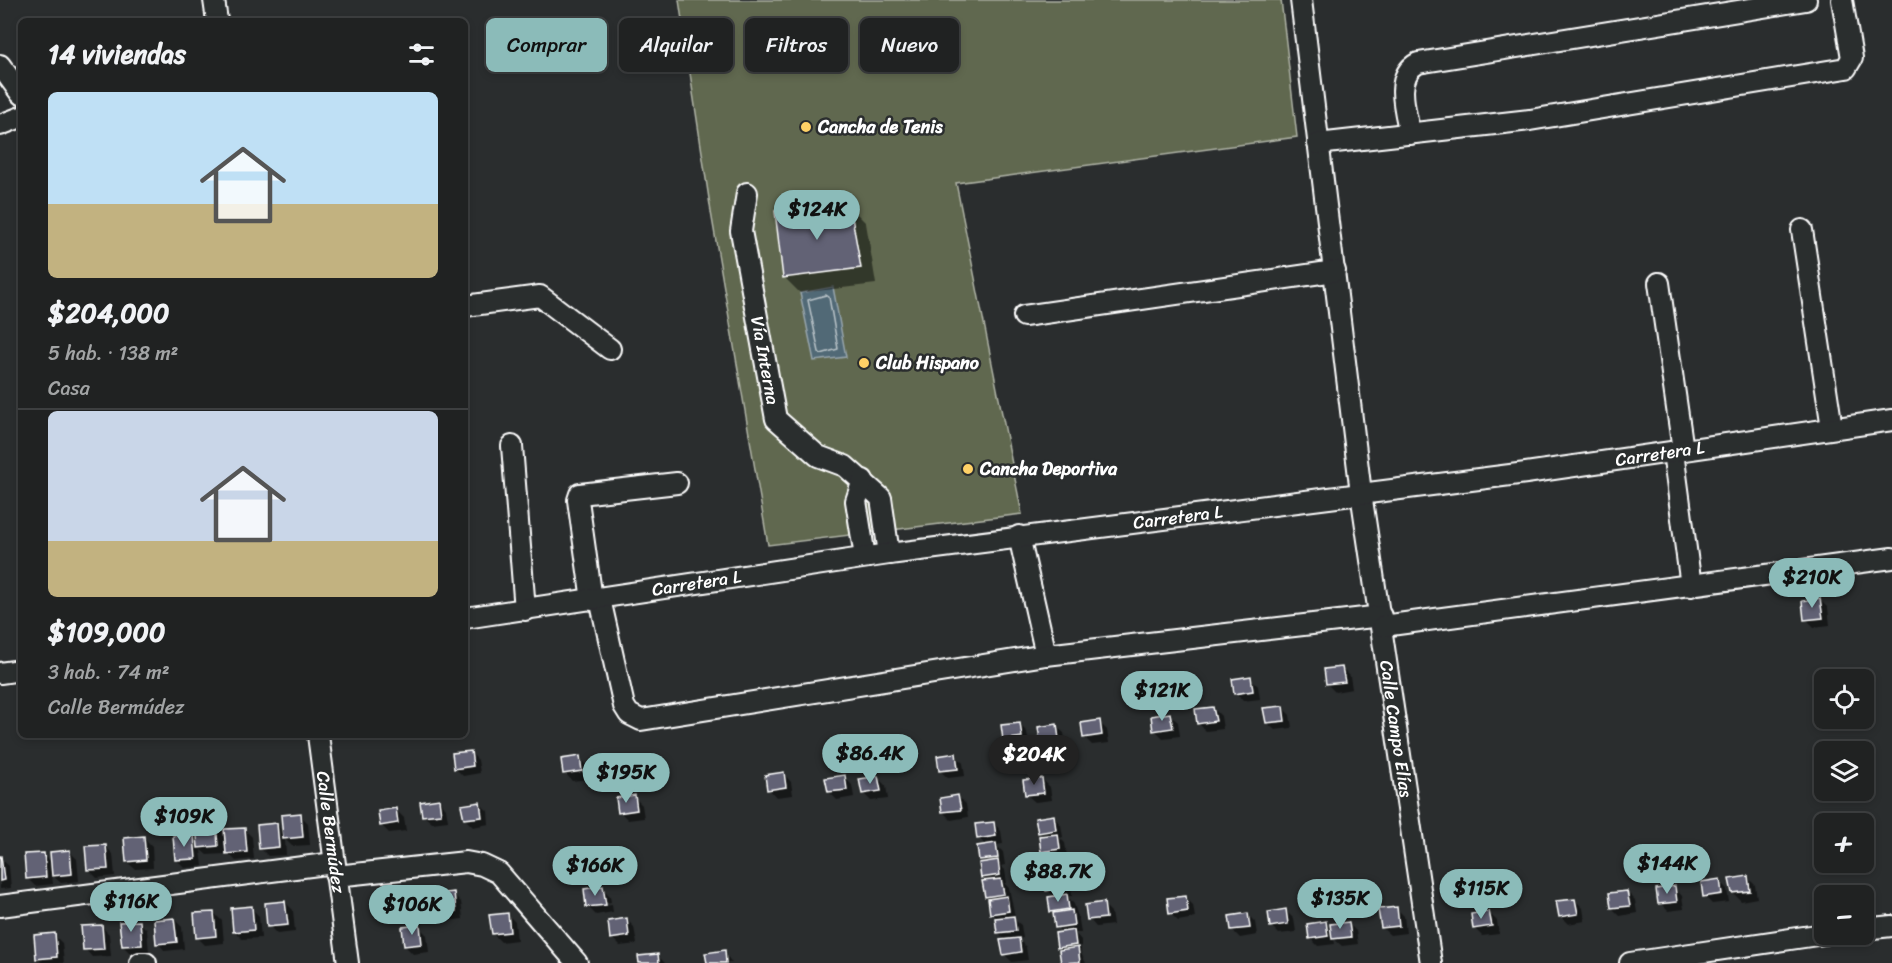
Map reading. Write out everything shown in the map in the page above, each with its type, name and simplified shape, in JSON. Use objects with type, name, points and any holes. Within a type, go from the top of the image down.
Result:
[{"type":"street","points":[[214,0],[217,18]]},
{"type":"street","name":"Calle Campo Elías","points":[[1301,0],[1361,493],[1382,621],[1431,963]]},
{"type":"street","points":[[1410,134],[1404,97],[1404,80],[1411,67],[1418,63],[1806,0]]},
{"type":"street","points":[[1318,144],[1530,120],[1846,68],[1852,62],[1852,58],[1842,0]]},
{"type":"street","points":[[0,65],[18,90]]},
{"type":"street","points":[[0,125],[18,118]]},
{"type":"street","name":"Vía Interna","points":[[747,193],[741,231],[776,419],[818,456],[845,466],[863,480]]},
{"type":"street","points":[[1802,230],[1832,428]]},
{"type":"street","points":[[1024,316],[1335,271]]},
{"type":"street","points":[[1659,282],[1691,585]]},
{"type":"street","points":[[468,306],[540,296],[610,349]]},
{"type":"street","name":"Carretera L","points":[[468,618],[865,557],[1526,473],[1892,420]]},
{"type":"street","points":[[512,446],[525,609]]},
{"type":"street","points":[[865,557],[856,501],[863,480],[881,498],[889,554]]},
{"type":"street","points":[[677,483],[580,494],[578,500],[596,599],[624,706],[629,714],[641,720],[1046,655],[1382,621],[1691,585],[1892,558]]},
{"type":"street","points":[[1019,536],[1046,655]]},
{"type":"street","points":[[0,673],[18,670]]},
{"type":"street","name":"Calle Bermúdez","points":[[318,738],[348,963]]},
{"type":"street","points":[[0,906],[335,870],[466,862],[482,865],[499,873],[577,963]]},
{"type":"street","points":[[1874,928],[1892,926]]},
{"type":"street","points":[[1630,963],[1814,935]]},
{"type":"street","points":[[140,963],[146,963]]},
{"type":"green space","name":"Club Hispano","points":[[679,0],[1281,0],[1297,137],[956,183],[1022,514],[768,545],[711,212],[690,72],[733,72],[733,18],[682,18]]},
{"type":"water","points":[[833,287],[846,357],[814,361],[800,293]]},
{"type":"building","points":[[850,206],[861,268],[783,278],[775,211]]},
{"type":"building","points":[[1820,598],[1823,618],[1804,620],[1802,601]]},
{"type":"building","points":[[1342,667],[1345,682],[1326,684],[1324,669]]},
{"type":"building","points":[[1251,676],[1253,691],[1234,694],[1232,679]]},
{"type":"building","points":[[1283,706],[1285,721],[1266,723],[1263,708]]},
{"type":"building","points":[[1213,707],[1216,721],[1197,724],[1195,709]]},
{"type":"building","points":[[1170,713],[1173,728],[1153,731],[1151,716]]},
{"type":"building","points":[[1100,720],[1102,735],[1083,738],[1081,723]]},
{"type":"building","points":[[1020,723],[1022,737],[1003,740],[1001,725]]},
{"type":"building","points":[[1057,724],[1059,739],[1040,741],[1038,727]]},
{"type":"building","points":[[471,751],[473,766],[454,769],[452,753]]},
{"type":"building","points":[[956,753],[958,769],[939,771],[937,756]]},
{"type":"building","points":[[580,756],[582,771],[563,774],[561,759]]},
{"type":"building","points":[[784,772],[786,787],[767,790],[765,775]]},
{"type":"building","points":[[845,775],[847,790],[828,792],[825,778]]},
{"type":"building","points":[[878,776],[881,791],[862,794],[859,779]]},
{"type":"building","points":[[1042,778],[1044,793],[1025,795],[1023,780]]},
{"type":"building","points":[[635,795],[637,810],[618,813],[616,798]]},
{"type":"building","points":[[958,795],[961,810],[942,812],[940,798]]},
{"type":"building","points":[[439,799],[441,814],[422,816],[420,802]]},
{"type":"building","points":[[480,802],[482,817],[464,819],[461,805]]},
{"type":"building","points":[[396,808],[398,823],[380,826],[378,811]]},
{"type":"building","points":[[301,813],[303,837],[283,839],[281,815]]},
{"type":"building","points":[[1054,815],[1056,830],[1038,833],[1035,818]]},
{"type":"building","points":[[216,822],[218,846],[198,848],[196,824]]},
{"type":"building","points":[[994,822],[996,836],[977,839],[975,824]]},
{"type":"building","points":[[277,823],[279,847],[259,849],[257,825]]},
{"type":"building","points":[[245,828],[247,852],[226,854],[224,829]]},
{"type":"building","points":[[1058,834],[1060,849],[1041,852],[1039,836]]},
{"type":"building","points":[[194,835],[196,859],[175,860],[173,836]]},
{"type":"building","points":[[144,836],[146,860],[126,862],[124,838]]},
{"type":"building","points":[[996,843],[998,858],[979,860],[977,846]]},
{"type":"building","points":[[106,845],[108,869],[87,870],[85,846]]},
{"type":"building","points":[[70,850],[72,874],[52,876],[50,852]]},
{"type":"building","points":[[44,853],[46,877],[26,879],[24,854]]},
{"type":"building","points":[[1060,855],[1063,870],[1044,872],[1042,857]]},
{"type":"building","points":[[0,856],[4,880],[0,881]]},
{"type":"building","points":[[998,860],[1000,875],[981,878],[979,863]]},
{"type":"building","points":[[1063,873],[1065,888],[1046,891],[1044,876]]},
{"type":"building","points":[[1748,876],[1750,891],[1732,893],[1729,879]]},
{"type":"building","points":[[1001,879],[1004,894],[985,897],[982,881]]},
{"type":"building","points":[[1720,879],[1722,894],[1703,897],[1701,882]]},
{"type":"building","points":[[603,886],[606,905],[586,907],[584,889]]},
{"type":"building","points":[[1675,886],[1677,902],[1658,904],[1656,889]]},
{"type":"building","points":[[1627,891],[1630,906],[1611,908],[1609,893]]},
{"type":"building","points":[[402,892],[405,911],[386,913],[384,894]]},
{"type":"building","points":[[454,892],[456,911],[438,913],[435,894]]},
{"type":"building","points":[[1067,894],[1069,909],[1050,912],[1048,897]]},
{"type":"building","points":[[1007,896],[1009,911],[990,914],[988,899]]},
{"type":"building","points":[[1186,896],[1188,911],[1169,914],[1167,898]]},
{"type":"building","points":[[1575,899],[1578,914],[1559,917],[1556,901]]},
{"type":"building","points":[[285,901],[288,925],[267,927],[265,903]]},
{"type":"building","points":[[1104,902],[1106,918],[1087,920],[1085,905]]},
{"type":"building","points":[[252,906],[254,930],[233,932],[231,908]]},
{"type":"building","points":[[1397,907],[1399,926],[1381,928],[1378,909]]},
{"type":"building","points":[[1286,909],[1288,924],[1270,927],[1268,912]]},
{"type":"building","points":[[1072,910],[1074,925],[1055,928],[1053,913]]},
{"type":"building","points":[[1489,911],[1492,926],[1473,929],[1471,914]]},
{"type":"building","points":[[214,912],[216,936],[196,938],[194,913]]},
{"type":"building","points":[[508,913],[510,932],[492,934],[489,915]]},
{"type":"building","points":[[1248,913],[1250,928],[1231,930],[1229,916]]},
{"type":"building","points":[[1014,916],[1016,931],[997,933],[995,918]]},
{"type":"building","points":[[174,918],[177,942],[156,944],[154,920]]},
{"type":"building","points":[[627,918],[629,936],[610,939],[608,921]]},
{"type":"building","points":[[140,921],[142,945],[122,946],[119,922]]},
{"type":"building","points":[[1326,921],[1328,936],[1309,939],[1307,924]]},
{"type":"building","points":[[1349,922],[1351,937],[1332,939],[1330,924]]},
{"type":"building","points":[[102,925],[104,949],[83,950],[81,926]]},
{"type":"building","points":[[420,925],[422,944],[404,946],[402,927]]},
{"type":"building","points":[[1074,930],[1076,945],[1057,948],[1055,933]]},
{"type":"building","points":[[55,933],[57,957],[36,959],[34,935]]},
{"type":"building","points":[[1019,938],[1021,952],[1003,955],[1000,940]]},
{"type":"building","points":[[1078,947],[1080,962],[1061,963],[1059,950]]},
{"type":"building","points":[[725,950],[726,963],[707,963],[705,953]]},
{"type":"building","points":[[658,954],[659,963],[639,963],[638,956]]},
{"type":"place","name":"Cancha de Tenis","points":[[806,127]]},
{"type":"place","name":"Club Hispano","points":[[864,363]]},
{"type":"place","name":"Cancha Deportiva","points":[[968,469]]}]
